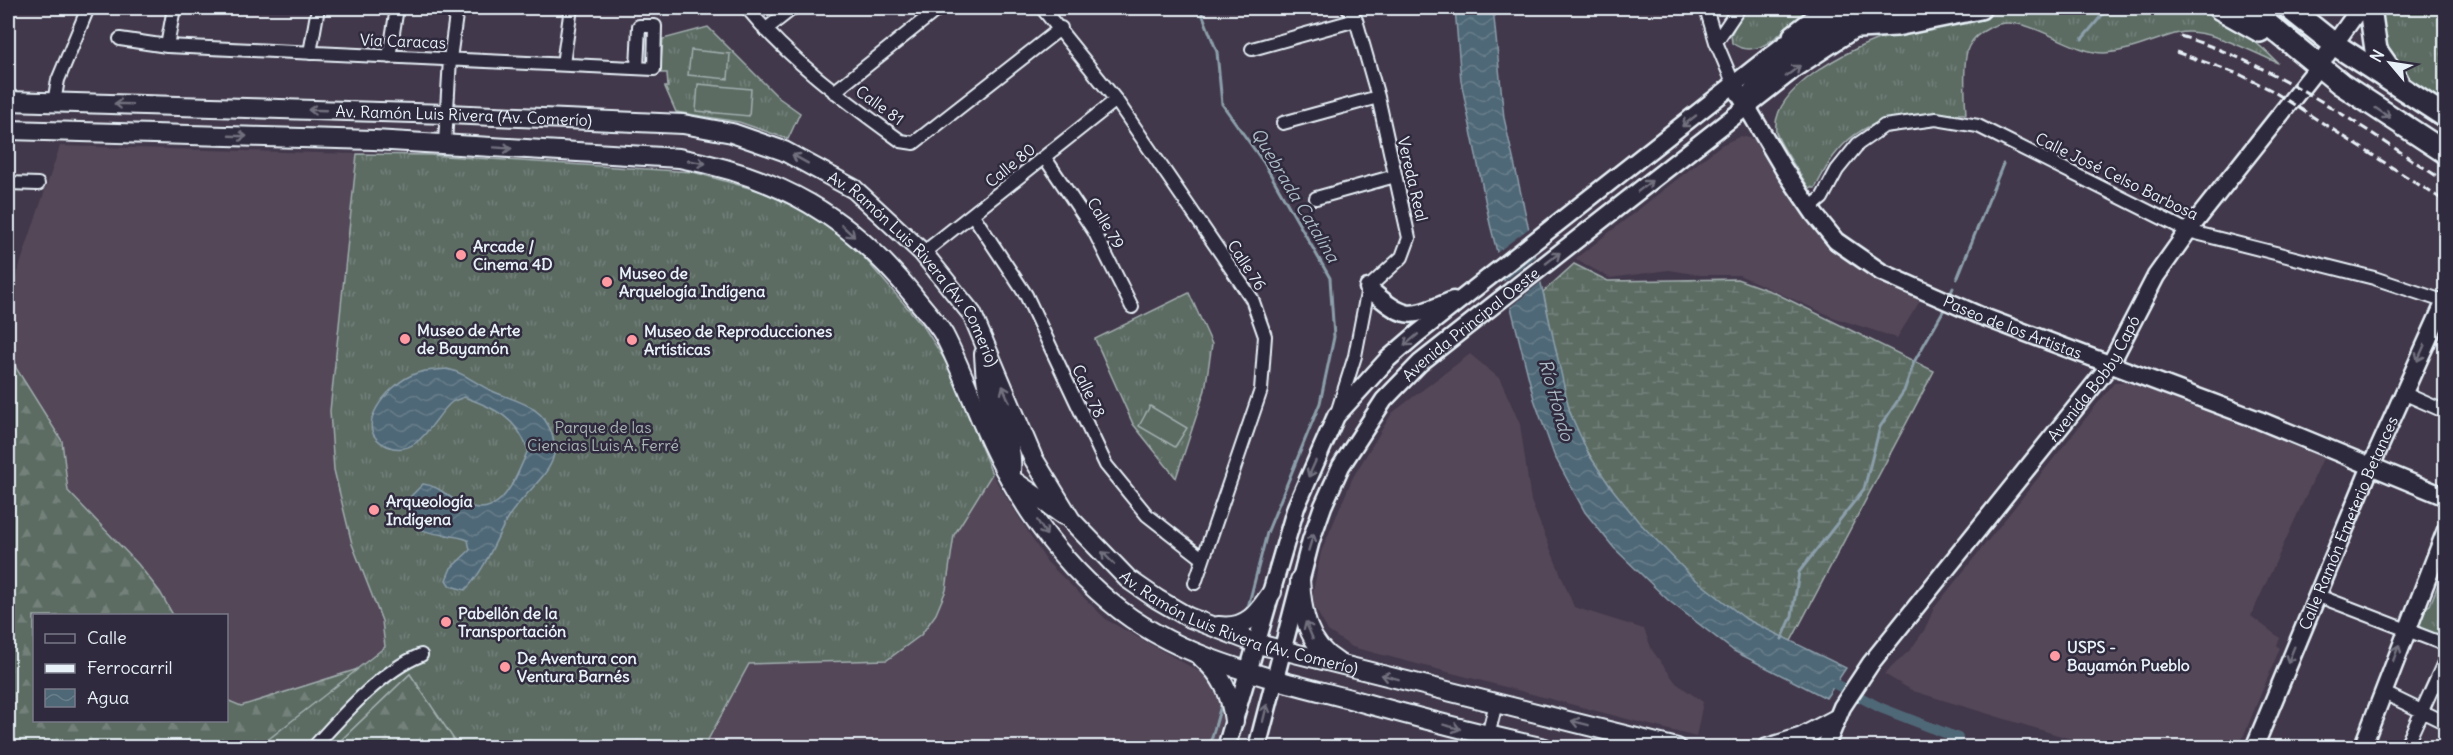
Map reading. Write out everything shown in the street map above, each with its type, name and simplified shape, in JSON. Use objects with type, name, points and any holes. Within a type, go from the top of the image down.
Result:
[{"type":"highway","points":[[1785,44],[1830,8]]},
{"type":"highway","points":[[1747,107],[1754,88],[1766,72],[1815,36],[1871,8]]},
{"type":"highway","points":[[1858,17],[1911,8]]},
{"type":"highway","points":[[1785,44],[1836,16],[1858,17],[1896,25],[1980,8]]},
{"type":"highway","points":[[2219,8],[2318,67],[2445,153]]},
{"type":"highway","points":[[2248,8],[2318,67]]},
{"type":"highway","points":[[2289,8],[2334,44],[2445,117]]},
{"type":"highway","points":[[2370,8],[2376,50],[2405,90]]},
{"type":"main road","name":"Av. Ramón Luis Rivera (Av. Comerío)","points":[[8,101],[447,114],[683,124],[732,133],[784,151],[854,189],[923,253],[972,314],[1034,458],[1076,526],[1128,579],[1157,599],[1204,624],[1258,644],[1677,747]]},
{"type":"main road","name":"Av. Ramón Luis Rivera (Av. Comerío)","points":[[8,130],[445,143],[679,158],[712,164],[771,183],[834,217],[898,277],[943,332],[1010,479],[1048,538],[1109,602],[1146,627],[1196,653],[1248,673],[1486,742],[1545,747]]},
{"type":"main road","points":[[981,335],[985,380],[1008,438],[1014,461],[1010,479],[1037,495],[1076,526]]},
{"type":"main road","points":[[1300,580],[1304,617],[1312,638],[1327,656],[1343,666]]},
{"type":"main road","points":[[1204,624],[1224,627],[1245,623],[1261,608],[1272,592]]},
{"type":"main road","points":[[1196,653],[1215,669],[1224,682],[1232,704],[1234,721]]},
{"type":"main road","points":[[1767,747],[1802,737],[1836,719]]},
{"type":"street","points":[[54,102],[58,80],[88,8]]},
{"type":"street","points":[[168,46],[174,8]]},
{"type":"street","points":[[310,53],[318,8]]},
{"type":"street","points":[[389,57],[397,8]]},
{"type":"street","points":[[445,143],[450,59],[457,8]]},
{"type":"street","points":[[563,64],[571,8]]},
{"type":"street","name":"Calle 81","points":[[747,8],[765,30],[834,92],[901,141],[914,143],[1061,28]]},
{"type":"street","points":[[765,30],[793,8]]},
{"type":"street","points":[[834,92],[939,8]]},
{"type":"street","name":"Calle 76","points":[[1042,8],[1061,28],[1116,100],[1252,299],[1265,336],[1261,390],[1195,583]]},
{"type":"street","name":"Vereda Real","points":[[1348,8],[1356,20],[1378,97],[1409,238],[1402,257],[1368,288]]},
{"type":"street","name":"Paseo de los Artistas","points":[[1706,8],[1716,42],[1734,85],[1810,208],[1836,241],[1851,254],[1923,292],[1981,316],[2259,420],[2445,497]]},
{"type":"street","points":[[1716,42],[1739,8]]},
{"type":"street","name":"Avenida Bobby Capó","points":[[1826,747],[1836,719],[1851,690],[2110,365],[2156,276],[2188,231],[2318,67],[2360,8]]},
{"type":"street","name":"Avenida Principal Oeste","points":[[1257,747],[1300,580],[1323,506],[1341,466],[1384,400],[1420,363],[1805,62],[1858,17]]},
{"type":"street","points":[[1252,49],[1356,20]]},
{"type":"street","name":"Vía Caracas","points":[[120,39],[168,46],[638,68]]},
{"type":"street","name":"Avenida Principal Oeste","points":[[1226,747],[1258,644],[1296,507],[1336,416],[1388,358],[1785,44]]},
{"type":"street","points":[[1283,123],[1378,97]]},
{"type":"street","name":"Calle 80","points":[[923,253],[973,216],[1116,100]]},
{"type":"street","name":"Calle José Celso Barbosa","points":[[1810,208],[1822,198],[1837,170],[1858,144],[1884,126],[1936,119],[1978,126],[2188,231],[2374,278],[2445,301]]},
{"type":"street","name":"Calle 79","points":[[1045,158],[1094,231],[1132,307]]},
{"type":"street","points":[[1316,198],[1395,176]]},
{"type":"street","points":[[8,183],[38,184]]},
{"type":"street","name":"Calle 78","points":[[973,216],[1026,296],[1106,465],[1147,515],[1202,558]]},
{"type":"street","points":[[1336,416],[1355,356],[1368,288],[1397,312],[1409,316],[1474,291]]},
{"type":"street","name":"Calle Ramón Emeterio Betances","points":[[2254,747],[2371,466],[2445,301]]},
{"type":"street","points":[[2403,393],[2445,412]]},
{"type":"street","points":[[2362,747],[2405,629],[2445,530]]},
{"type":"street","points":[[2316,596],[2445,645]]},
{"type":"street","points":[[314,747],[349,709],[407,661],[421,655]]},
{"type":"street","points":[[2405,747],[2445,658]]},
{"type":"street","points":[[2382,692],[2445,723]]},
{"type":"street","points":[[1486,742],[1496,703]]},
{"type":"shaded area","points":[[1741,136],[1754,139],[1800,212],[1840,253],[1920,301],[1897,338],[1835,318],[1739,275],[1700,275],[1669,270],[1610,278],[1575,259],[1721,145]]},
{"type":"shaded area","points":[[60,146],[357,154],[330,411],[334,470],[352,544],[382,621],[385,647],[358,669],[241,706],[228,700],[228,614],[172,614],[160,592],[138,564],[68,491],[62,441],[16,368],[8,335],[8,300]]},
{"type":"shaded area","points":[[1470,354],[1500,379],[1520,424],[1531,501],[1574,607],[1644,629],[1652,650],[1676,683],[1703,702],[1696,737],[1352,647],[1328,631],[1311,601],[1321,552],[1353,477],[1392,413]]},
{"type":"shaded area","points":[[2130,380],[2265,428],[2325,454],[2251,616],[2280,638],[2277,646],[2280,648],[2239,747],[2097,747],[1913,691],[1884,674],[1911,649],[1925,629],[1934,608],[2114,383]]},
{"type":"shaded area","points":[[992,474],[1047,562],[1107,620],[1202,673],[1227,701],[1215,747],[704,748],[749,664],[887,660],[946,590],[954,535]]},
{"type":"green space","points":[[1744,8],[1805,10],[1804,14],[1770,42],[1752,49],[1742,48],[1732,43],[1731,35]]},
{"type":"green space","points":[[2005,8],[2188,8],[2214,17],[2237,29],[2258,44],[2278,63],[2216,37],[2190,32],[2179,33],[2133,48],[2104,53],[2075,46],[2030,27],[2016,23],[2002,23],[1983,31],[1969,46],[1965,69],[1966,114],[1931,113],[1896,117],[1864,129],[1837,152],[1815,188],[1809,188],[1785,151],[1776,132],[1778,116],[1786,100],[1799,86],[1815,72],[1833,61],[1884,37],[1929,24]]},
{"type":"green space","points":[[2379,8],[2445,8],[2445,110],[2399,75],[2379,42]]},
{"type":"green space","points":[[708,27],[779,98],[800,113],[788,139],[739,122],[676,112],[665,87],[668,87],[667,73],[660,73],[663,39]]},
{"type":"green space","points":[[691,50],[730,54],[728,79],[688,75]]},
{"type":"green space","points":[[698,84],[751,89],[749,116],[696,111]]},
{"type":"green space","name":"Parque de las Ciencias Luis A. Ferré","points":[[357,154],[429,155],[693,172],[767,193],[816,217],[861,254],[924,327],[948,365],[992,474],[954,535],[946,590],[936,614],[921,635],[887,660],[749,664],[704,747],[457,747],[410,674],[334,747],[267,747],[264,742],[385,647],[382,621],[352,544],[334,470],[330,411]]},
{"type":"green space","points":[[1574,264],[1608,281],[1737,279],[1773,292],[1934,371],[1791,641],[1746,619],[1695,580],[1643,528],[1598,469],[1582,440],[1565,398],[1543,292]]},
{"type":"green space","points":[[1189,293],[1212,344],[1205,390],[1176,478],[1133,424],[1095,339]]},
{"type":"green space","points":[[8,335],[16,368],[62,441],[68,491],[138,564],[160,592],[172,614],[33,614],[33,722],[228,722],[228,700],[241,706],[358,669],[265,742],[267,747],[8,747]]},
{"type":"green space","points":[[1150,406],[1187,428],[1175,447],[1139,426]]},
{"type":"green space","points":[[2445,567],[2445,640],[2422,630],[2419,624],[2421,610],[2430,605]]},
{"type":"green space","points":[[410,674],[459,747],[334,747]]},
{"type":"water","points":[[1455,8],[1493,8],[1504,118],[1570,413],[1589,455],[1638,521],[1690,575],[1746,619],[1846,668],[1826,698],[1734,651],[1668,600],[1614,548],[1585,512],[1554,455],[1534,399],[1490,224],[1461,81]]},
{"type":"water","points":[[447,369],[501,395],[528,405],[548,424],[554,445],[554,454],[549,468],[509,516],[479,574],[465,590],[450,586],[446,580],[451,568],[470,550],[468,540],[427,532],[420,528],[414,522],[410,512],[410,497],[423,484],[473,507],[485,508],[495,504],[511,486],[528,450],[518,430],[495,410],[464,397],[452,402],[425,434],[409,447],[399,449],[387,446],[376,439],[372,429],[372,419],[376,408],[401,381],[419,373]]},
{"type":"pier","points":[[1532,226],[1537,251],[1501,279],[1495,254]]},
{"type":"pier","points":[[1538,255],[1544,280],[1509,308],[1502,283]]},
{"type":"waterway","name":"Quebrada Catalina","points":[[1200,8],[1217,52],[1222,104],[1264,163],[1330,278],[1334,337],[1320,403],[1267,533],[1247,611]]},
{"type":"waterway","points":[[2082,39],[2108,8]]},
{"type":"waterway","points":[[1957,279],[2003,164]]},
{"type":"waterway","points":[[1949,297],[1953,288]]},
{"type":"waterway","points":[[1782,639],[1792,616],[1799,572],[1864,489],[1880,427],[1904,391],[1914,362],[1946,306]]},
{"type":"waterway","name":"Río Hondo","points":[[1835,684],[1881,708],[1958,738]]},
{"type":"waterway","points":[[1209,748],[1222,702]]},
{"type":"railway","points":[[2180,36],[2252,64],[2318,99],[2446,182]]},
{"type":"railway","points":[[2176,52],[2241,75],[2271,90],[2446,202]]},
{"type":"place","name":"Arcade / Cinema 4D","points":[[461,255]]},
{"type":"place","name":"Museo de Arquelogía Indígena","points":[[607,282]]},
{"type":"place","name":"Museo de Arte de Bayamón","points":[[405,339]]},
{"type":"place","name":"Museo de Reproducciones Artísticas","points":[[632,340]]},
{"type":"place","name":"Arqueología Indígena","points":[[374,510]]},
{"type":"place","name":"Pabellón de la Transportación","points":[[446,622]]},
{"type":"place","name":"USPS - Bayamón Pueblo","points":[[2055,656]]},
{"type":"place","name":"De Aventura con Ventura Barnés","points":[[505,667]]}]
